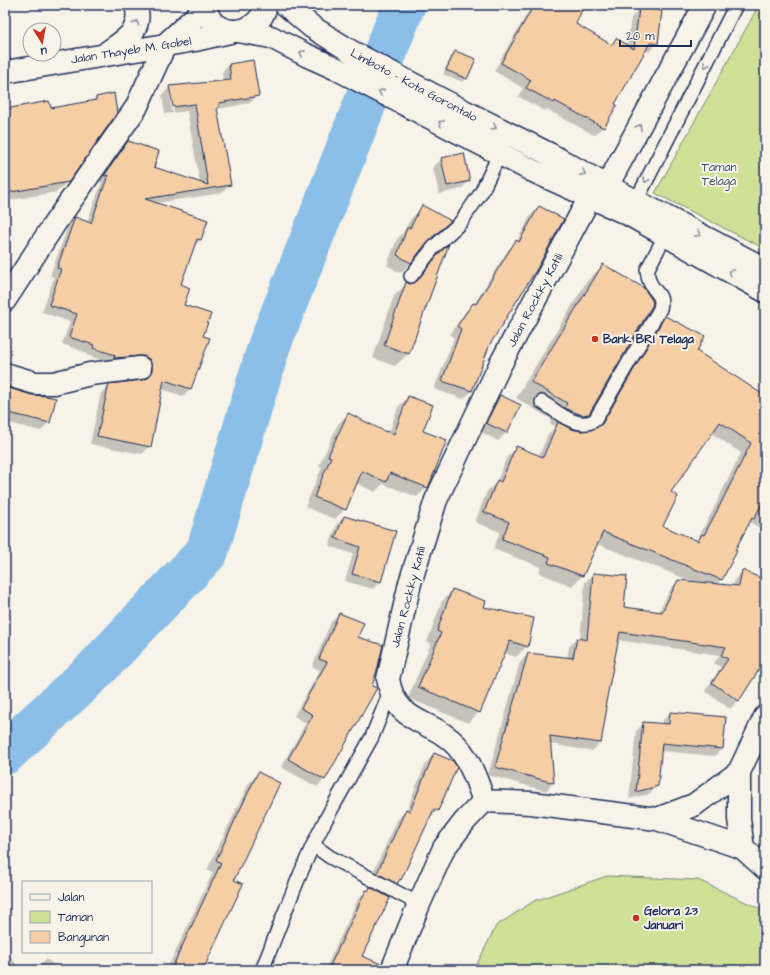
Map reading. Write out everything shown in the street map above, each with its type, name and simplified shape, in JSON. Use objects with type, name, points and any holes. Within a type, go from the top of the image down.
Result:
[{"type":"main road","points":[[103,55],[130,36],[136,26],[138,14],[136,5]]},
{"type":"main road","points":[[236,31],[248,29],[257,23],[263,16],[266,5]]},
{"type":"main road","name":"Limboto - Kota Gorontalo","points":[[286,5],[312,27],[352,52],[549,154],[598,191]]},
{"type":"main road","name":"Jalan Rockky Katili","points":[[390,692],[388,679],[410,583],[436,500],[500,365],[705,5]]},
{"type":"main road","points":[[206,6],[208,16],[214,24],[224,29],[271,37],[338,69],[531,170],[636,201],[765,269]]},
{"type":"main road","points":[[5,300],[55,223],[136,108],[165,45],[206,6]]},
{"type":"main road","name":"Jalan Thayeb M. Gobel","points":[[5,72],[165,45],[236,31]]},
{"type":"main road","points":[[598,191],[628,214],[765,291]]},
{"type":"main road","points":[[5,374],[35,383],[54,383],[90,374],[140,368]]},
{"type":"main road","points":[[390,692],[396,703],[408,714],[445,736],[457,746],[466,758],[475,775],[484,801]]},
{"type":"main road","points":[[657,819],[694,805],[738,772],[758,744],[765,717]]},
{"type":"main road","points":[[738,772],[743,848]]},
{"type":"main road","points":[[392,970],[444,848],[465,821],[484,801],[531,803],[657,819],[743,848],[765,868]]},
{"type":"lane","points":[[636,201],[736,5]]},
{"type":"lane","points":[[411,276],[434,247],[460,223],[481,193],[500,154]]},
{"type":"lane","points":[[542,402],[574,422],[585,424],[594,420],[660,308],[662,300],[660,295],[651,285],[647,270],[666,234]]},
{"type":"lane","points":[[262,970],[313,845],[372,736],[390,692]]},
{"type":"lane","points":[[313,845],[330,857],[419,904]]},
{"type":"green space","name":"Taman Telaga","points":[[759,5],[765,5],[765,249],[655,193]]},
{"type":"green space","name":"Gelora 23 Januari","points":[[607,876],[698,880],[765,911],[765,970],[474,970],[496,926],[534,901]]},
{"type":"building","points":[[534,5],[584,5],[576,24],[612,45],[616,38],[634,49],[639,8],[662,11],[658,44],[650,43],[615,104],[617,105],[604,128],[555,101],[554,103],[526,88],[531,80],[501,63]]},
{"type":"building","points":[[455,51],[476,59],[467,79],[446,70]]},
{"type":"building","points":[[253,60],[259,96],[219,103],[219,107],[217,108],[231,185],[145,199],[208,220],[201,240],[197,239],[181,284],[190,288],[184,305],[211,314],[203,336],[210,338],[191,389],[164,380],[151,447],[97,436],[109,384],[148,378],[152,373],[152,367],[150,360],[145,356],[114,358],[115,355],[93,348],[94,345],[69,337],[77,314],[49,305],[61,269],[57,268],[75,217],[91,223],[108,175],[104,176],[128,141],[159,151],[154,167],[208,185],[195,104],[173,107],[169,86],[231,80],[229,64]]},
{"type":"building","points":[[114,93],[117,113],[69,182],[5,193],[5,109],[49,101],[51,108],[96,100],[96,97]]},
{"type":"building","points":[[464,153],[470,181],[447,186],[441,158]]},
{"type":"building","points":[[422,205],[451,221],[428,241],[411,263],[397,255],[407,228],[410,228]]},
{"type":"building","points":[[539,206],[564,219],[538,267],[490,344],[472,391],[442,381],[461,329],[457,326],[473,303],[476,304],[516,240],[519,242]]},
{"type":"building","points":[[449,244],[409,354],[384,345],[406,282],[410,284],[417,281],[440,252]]},
{"type":"building","name":"Bank BRI Telaga","points":[[603,264],[644,288],[653,304],[589,414],[582,415],[565,408],[567,403],[531,382]]},
{"type":"building","points":[[665,316],[705,336],[697,351],[765,396],[765,497],[754,519],[752,518],[735,550],[737,551],[722,580],[603,532],[583,576],[548,563],[550,557],[502,539],[509,522],[484,512],[497,480],[501,482],[516,446],[543,457],[558,422],[571,429],[581,431],[591,430],[602,424]],"holes":[[[720,422],[751,443],[704,535],[702,534],[698,541],[663,526],[678,496],[671,492]]]},
{"type":"building","points":[[5,387],[32,395],[56,398],[50,423],[5,412]]},
{"type":"building","points":[[500,395],[521,405],[507,433],[486,423]]},
{"type":"building","points":[[408,396],[433,405],[423,431],[447,440],[428,488],[390,473],[386,482],[362,471],[346,510],[314,497],[331,457],[328,456],[348,413],[386,432],[394,434]]},
{"type":"building","points":[[344,516],[396,531],[381,582],[352,574],[360,547],[335,538]]},
{"type":"building","points":[[742,570],[765,580],[765,660],[739,701],[712,683],[728,659],[721,655],[726,647],[620,632],[605,707],[607,707],[601,743],[550,736],[554,783],[495,767],[528,653],[573,658],[577,638],[587,640],[593,573],[627,576],[624,607],[662,612],[678,580],[739,586]]},
{"type":"building","points":[[452,589],[486,601],[484,607],[534,618],[528,647],[510,641],[480,713],[418,687],[441,633],[437,631]]},
{"type":"building","points":[[339,613],[364,623],[358,637],[383,645],[372,686],[377,688],[325,780],[288,759],[313,715],[301,708],[327,662],[319,659]]},
{"type":"building","points":[[670,712],[726,717],[723,749],[662,743],[658,786],[636,792],[643,722],[669,724]]},
{"type":"building","points":[[434,753],[453,761],[457,767],[438,811],[434,809],[401,880],[400,879],[397,884],[377,873],[406,809],[410,811]]},
{"type":"building","points":[[258,772],[280,783],[234,880],[243,884],[203,970],[171,970],[221,863],[216,860]]},
{"type":"building","points":[[370,887],[390,898],[362,956],[381,964],[380,970],[328,970],[366,890],[368,891]]},
{"type":"waterway","points":[[5,753],[94,671],[207,552],[269,346],[404,5]]},
{"type":"place","name":"Bank BRI Telaga","points":[[595,339]]},
{"type":"place","name":"Gelora 23 Januari","points":[[636,918]]}]
